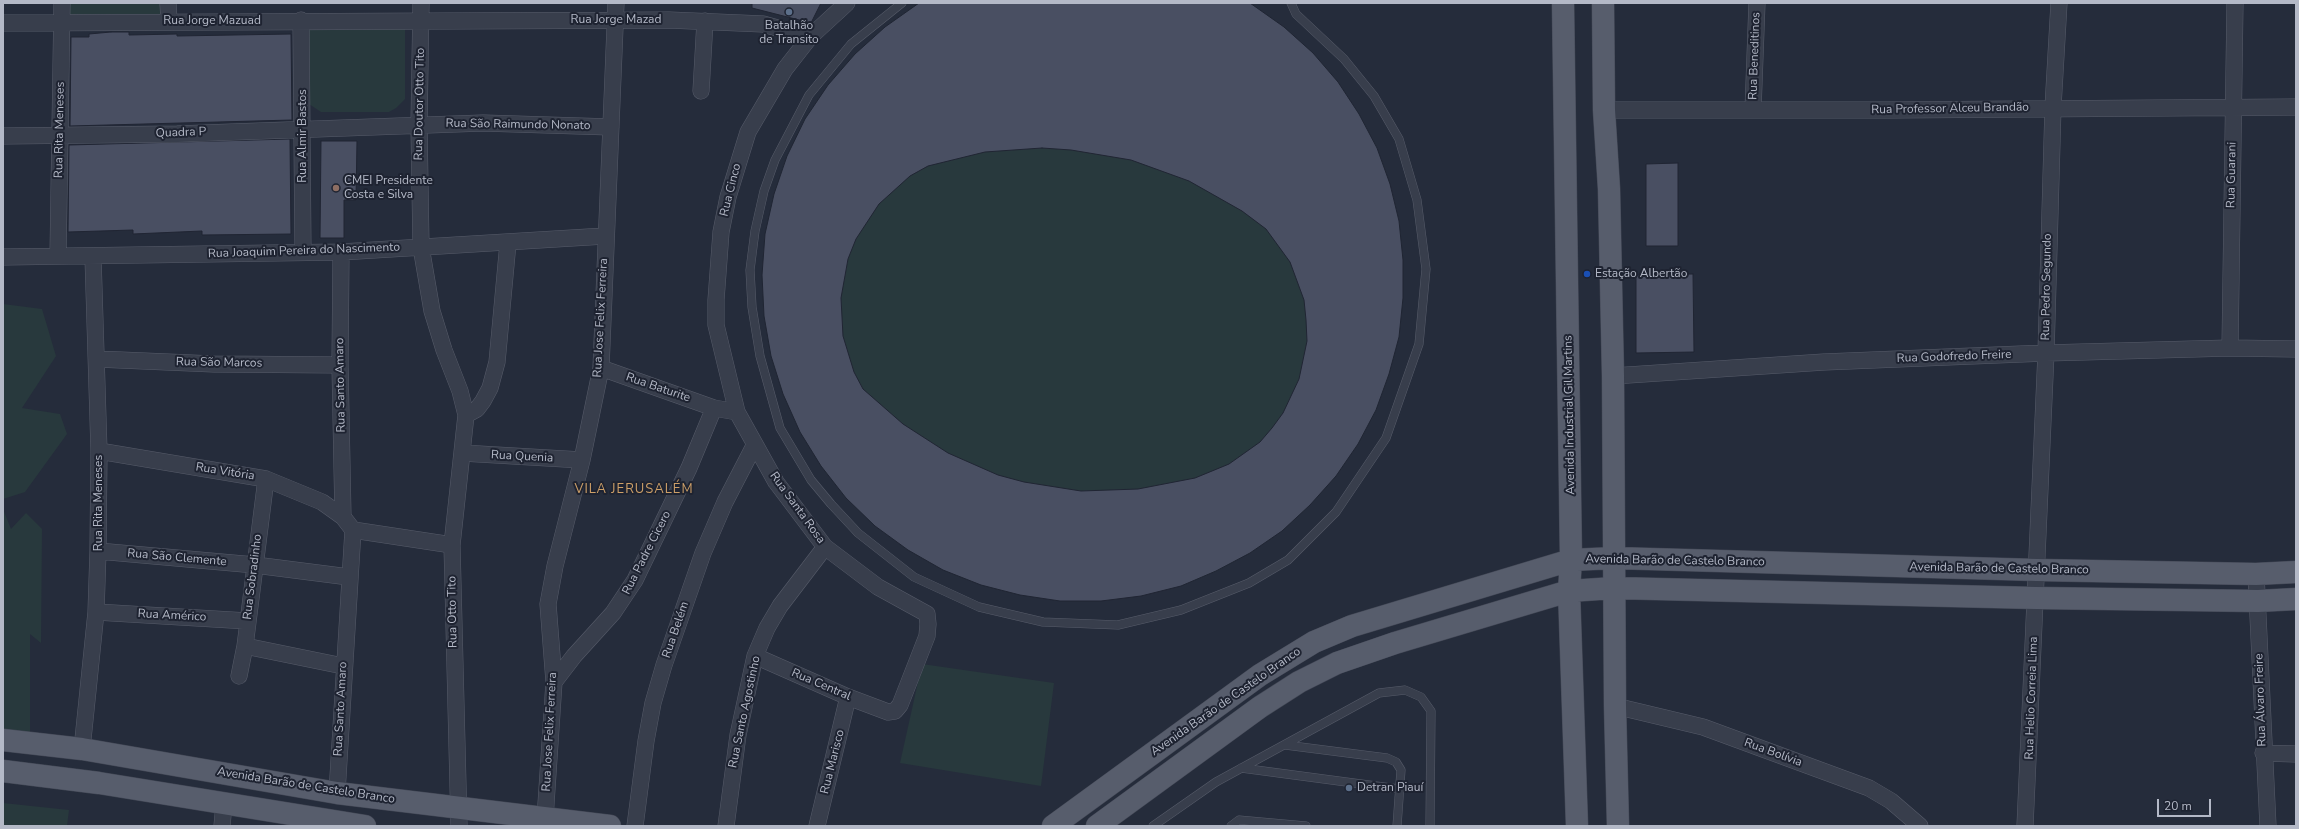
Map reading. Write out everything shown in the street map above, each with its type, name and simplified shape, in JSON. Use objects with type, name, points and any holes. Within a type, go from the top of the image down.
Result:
[{"type":"main road","name":"Avenida Industrial Gil Martins","points":[[1563,3],[1571,560],[1569,591],[1577,826]]},
{"type":"main road","points":[[1603,3],[1604,110],[1609,189],[1613,376],[1615,706],[1618,826]]},
{"type":"main road","name":"Avenida Barão de Castelo Branco","points":[[1053,826],[1260,675],[1314,642],[1352,626],[1571,560],[1614,558],[2037,570],[2256,574],[2296,572]]},
{"type":"main road","name":"Avenida Barão de Castelo Branco","points":[[1097,826],[1260,707],[1299,682],[1337,663],[1395,643],[1569,591],[1614,588],[2036,598],[2258,601],[2296,599]]},
{"type":"main road","name":"Avenida Barão de Castelo Branco","points":[[3,740],[82,749],[337,793],[458,817],[545,819],[610,826]]},
{"type":"main road","points":[[3,771],[99,783],[364,826]]},
{"type":"street","name":"Rua Rita Meneses","points":[[58,256],[62,3]]},
{"type":"street","points":[[168,3],[169,21]]},
{"type":"street","name":"Rua Doutor Otto Tito","points":[[421,3],[419,125],[421,247],[432,311],[444,350],[460,391],[466,415]]},
{"type":"street","name":"Rua Jose Felix Ferreira","points":[[545,819],[554,682],[548,604],[555,566],[582,460],[601,368],[605,236],[616,3]]},
{"type":"street","name":"Rua Cinco","points":[[737,412],[716,325],[716,300],[721,232],[728,197],[748,132],[785,69],[810,37],[848,3]]},
{"type":"street","name":"Rua Beneditinos","points":[[1753,110],[1757,3]]},
{"type":"street","name":"Rua Pedro Segundo","points":[[2037,570],[2046,353],[2053,107],[2059,3]]},
{"type":"street","name":"Rua Guarani","points":[[2230,348],[2234,3]]},
{"type":"street","name":"Rua Jorge Mazad","points":[[421,21],[616,19],[705,20],[763,24],[810,37]]},
{"type":"street","name":"Rua Jorge Mazuad","points":[[3,23],[301,20],[421,21]]},
{"type":"street","name":"Rua Almir Bastos","points":[[301,20],[304,128],[303,252]]},
{"type":"street","points":[[701,91],[705,20]]},
{"type":"street","name":"Rua Professor Alceu Brandão","points":[[1604,110],[1890,110],[2233,106],[2296,107]]},
{"type":"street","name":"Rua São Raimundo Nonato","points":[[304,128],[482,123],[611,126]]},
{"type":"street","name":"Quadra P","points":[[3,136],[177,134],[304,128]]},
{"type":"street","name":"Rua Joaquim Pereira do Nascimento","points":[[3,257],[93,257],[341,252],[605,236]]},
{"type":"street","points":[[466,415],[477,409],[483,401],[490,388],[497,362],[508,243]]},
{"type":"street","name":"Rua Santo Amaro","points":[[341,252],[340,365],[343,517]]},
{"type":"street","name":"Rua Rita Meneses","points":[[82,749],[96,612],[98,551],[99,451],[93,257]]},
{"type":"street","name":"Rua Godofredo Freire","points":[[1613,376],[1824,362],[2046,353],[2230,348],[2296,349]]},
{"type":"street","name":"Rua São Marcos","points":[[97,359],[214,364],[340,365]]},
{"type":"street","name":"Rua Baturite","points":[[601,368],[714,408]]},
{"type":"street","points":[[714,408],[737,412]]},
{"type":"street","name":"Rua Padre Cicero","points":[[554,682],[574,656],[613,613],[635,580],[689,468],[714,408]]},
{"type":"street","name":"Rua Santa Rosa","points":[[737,412],[754,446],[776,482],[825,547],[878,587],[927,614],[927,636],[900,705],[896,712],[888,712]]},
{"type":"street","name":"Rua Otto Tito","points":[[458,817],[452,545],[466,415]]},
{"type":"street","name":"Rua Belém","points":[[635,826],[646,741],[653,703],[664,665],[719,516],[754,446]]},
{"type":"street","name":"Rua Vitória","points":[[99,451],[266,479],[322,502],[343,517],[353,530]]},
{"type":"street","name":"Rua Quenia","points":[[462,453],[582,460]]},
{"type":"street","name":"Rua Sobradinho","points":[[239,676],[245,646],[266,479]]},
{"type":"street","points":[[353,530],[452,545]]},
{"type":"street","name":"Rua Santo Amaro","points":[[337,793],[343,666],[353,530]]},
{"type":"street","name":"Rua Santo Agostinho","points":[[726,826],[738,735],[755,656],[767,628],[780,606],[825,547]]},
{"type":"street","name":"Rua São Clemente","points":[[98,551],[255,565],[349,577]]},
{"type":"street","name":"Rua Helio Correia Lima","points":[[2025,826],[2037,570]]},
{"type":"street","name":"Rua Álvaro Freire","points":[[2256,574],[2263,753],[2268,826]]},
{"type":"street","name":"Rua Américo","points":[[96,612],[248,620]]},
{"type":"street","points":[[245,646],[343,666]]},
{"type":"street","name":"Rua Central","points":[[755,656],[848,698],[888,712]]},
{"type":"street","name":"Rua Marisco","points":[[817,826],[848,698]]},
{"type":"street","name":"Rua Bolívia","points":[[1615,706],[1703,727],[1869,788],[1891,801],[1920,826]]},
{"type":"street","points":[[2263,753],[2296,754]]},
{"type":"street","points":[[222,826],[224,804]]},
{"type":"lane","points":[[902,3],[851,44],[809,95],[775,160],[764,191],[755,231],[750,270],[752,307],[760,356],[780,428],[811,480],[831,504],[858,533],[914,577],[979,608],[1043,622],[1118,625],[1181,610],[1249,584],[1288,560],[1336,512],[1386,438],[1419,344],[1426,269],[1417,200],[1398,139],[1374,96],[1344,59],[1296,14],[1291,3]]},
{"type":"lane","points":[[1153,826],[1216,782],[1379,693],[1406,690],[1421,697],[1431,711],[1430,826]]},
{"type":"lane","points":[[1285,745],[1387,758],[1396,762],[1401,770],[1397,826]]},
{"type":"lane","points":[[1241,768],[1399,789]]},
{"type":"lane","points":[[1166,826],[1169,815]]},
{"type":"lane","points":[[1231,826],[1239,820],[1306,826]]},
{"type":"shaded area","points":[[69,3],[160,3],[160,18],[69,16]]},
{"type":"shaded area","points":[[919,3],[1250,3],[1284,27],[1313,53],[1338,82],[1359,114],[1377,148],[1390,184],[1399,221],[1403,260],[1403,298],[1399,337],[1389,374],[1376,410],[1358,444],[1336,476],[1310,505],[1282,531],[1250,553],[1217,571],[1181,586],[1060,601],[1020,595],[981,585],[943,570],[908,550],[875,526],[846,498],[821,466],[800,432],[783,394],[771,356],[764,316],[762,275],[765,234],[774,194],[787,156],[805,119],[828,85],[855,54],[885,27]]},
{"type":"shaded area","points":[[405,26],[405,99],[396,108],[389,112],[321,112],[309,104],[308,27]]},
{"type":"shaded area","points":[[3,304],[42,309],[56,356],[22,408],[60,414],[67,434],[25,492],[3,499]]},
{"type":"shaded area","points":[[3,509],[11,529],[26,513],[42,529],[41,643],[30,634],[30,735],[3,730]]},
{"type":"shaded area","points":[[922,664],[1054,683],[1041,786],[900,763]]},
{"type":"shaded area","points":[[3,803],[69,810],[67,826],[3,826]]},
{"type":"building","name":"Batalhão de Transito","points":[[752,3],[821,3],[811,23],[752,8]]},
{"type":"building","points":[[919,3],[1250,3],[1284,27],[1313,53],[1338,82],[1359,114],[1377,148],[1390,184],[1399,221],[1403,260],[1403,298],[1399,337],[1389,374],[1376,410],[1358,444],[1336,476],[1310,505],[1282,531],[1250,553],[1216,571],[1181,586],[1141,596],[1101,601],[1060,601],[1020,595],[981,585],[943,570],[908,550],[875,526],[846,498],[821,466],[800,432],[783,394],[771,356],[764,316],[762,275],[765,234],[774,194],[787,156],[805,119],[828,85],[855,54],[885,27]],"holes":[[[1042,148],[1071,150],[1131,160],[1189,181],[1242,211],[1266,229],[1290,262],[1304,300],[1306,320],[1307,341],[1299,379],[1283,413],[1272,428],[1260,442],[1229,464],[1195,478],[1138,489],[1081,491],[1024,482],[998,475],[948,453],[903,424],[863,389],[854,372],[843,336],[841,298],[848,259],[856,239],[879,204],[910,176],[928,166],[985,152]]]},
{"type":"building","points":[[129,32],[129,35],[177,34],[177,36],[291,34],[292,120],[70,126],[71,37],[89,37],[89,34]]},
{"type":"building","points":[[290,139],[291,234],[202,235],[202,231],[133,234],[133,230],[68,232],[69,145]]},
{"type":"building","points":[[321,141],[357,141],[356,200],[344,200],[344,238],[320,238]]},
{"type":"building","points":[[1678,163],[1678,246],[1646,246],[1646,164]]},
{"type":"building","points":[[1693,274],[1694,352],[1636,353],[1636,275]]},
{"type":"place","name":"Batalhão de Transito","points":[[789,12]]},
{"type":"place","name":"CMEI Presidente Costa e Silva","points":[[336,188]]},
{"type":"place","name":"Estação Albertão","points":[[1587,274]]},
{"type":"place","name":"Detran Piauí","points":[[1349,788]]},
{"type":"district","name":"VILA JERUSALÉM","points":[[634,490]]}]
